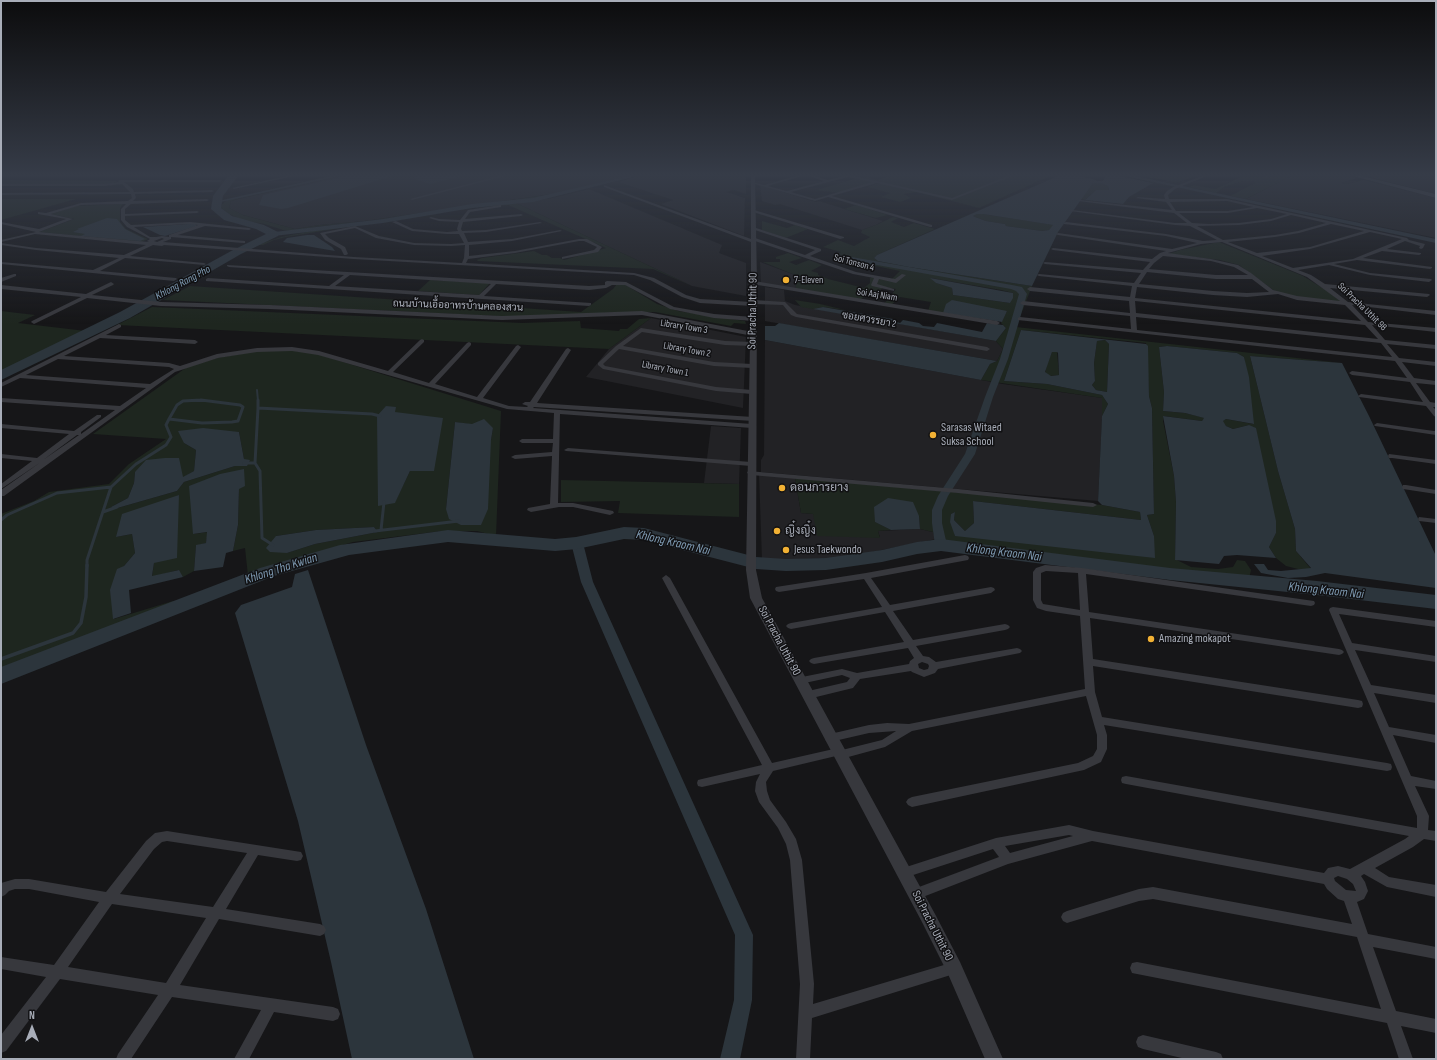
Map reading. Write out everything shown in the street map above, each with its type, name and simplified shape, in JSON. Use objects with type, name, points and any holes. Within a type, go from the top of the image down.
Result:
[{"type":"street","points":[[11,225],[37,232],[154,242],[271,247],[465,262]]},
{"type":"street","points":[[1,243],[54,225]]},
{"type":"street","points":[[129,226],[139,225]]},
{"type":"street","points":[[95,271],[154,242],[202,225]]},
{"type":"street","points":[[207,225],[249,230]]},
{"type":"street","points":[[402,225],[412,230],[438,233],[461,233],[515,228],[526,225]]},
{"type":"street","points":[[458,225],[467,244],[465,262]]},
{"type":"street","name":"Soi Tonson 4","points":[[713,225],[805,257],[851,275],[896,281],[904,275]]},
{"type":"street","name":"Soi Pracha Uthit 90","points":[[754,225],[751,570],[759,605],[916,894],[954,968],[994,1059]]},
{"type":"street","points":[[801,225],[842,238]]},
{"type":"street","points":[[1087,225],[1166,235],[1204,242]]},
{"type":"street","name":"Soi Pracha Uthit 98","points":[[1193,225],[1222,241],[1254,255],[1310,276],[1325,286],[1348,305],[1383,341],[1436,415]]},
{"type":"street","points":[[1134,332],[1132,299],[1135,285],[1145,271],[1162,254],[1204,242],[1287,234],[1317,225]]},
{"type":"street","points":[[1347,225],[1406,239],[1422,245],[1421,248]]},
{"type":"street","points":[[129,226],[154,242],[222,252]]},
{"type":"street","points":[[346,254],[343,248],[326,239],[322,233],[331,230],[355,227],[378,237],[395,241],[432,245],[512,240],[560,231]]},
{"type":"street","points":[[754,230],[819,250],[805,257]]},
{"type":"street","points":[[1254,255],[1291,252],[1310,248],[1370,230]]},
{"type":"street","points":[[1058,234],[1173,250]]},
{"type":"street","points":[[169,237],[243,242]]},
{"type":"street","points":[[169,237],[265,250],[465,262],[579,240],[585,240],[600,247],[596,250],[564,258]]},
{"type":"street","points":[[1292,270],[1357,259],[1406,239]]},
{"type":"street","points":[[1,243],[36,249],[204,264]]},
{"type":"street","points":[[1053,249],[1154,261]]},
{"type":"street","points":[[1382,250],[1419,254]]},
{"type":"street","points":[[1162,254],[1224,263],[1243,269],[1271,291],[1297,298],[1348,305],[1436,313]]},
{"type":"street","points":[[1357,259],[1430,268]]},
{"type":"street","name":"ซอยศวรรยา 2","points":[[465,262],[602,271],[639,275],[684,296],[700,301],[785,304],[796,316],[987,349]]},
{"type":"street","points":[[1,263],[174,279]]},
{"type":"street","points":[[1045,263],[1210,276],[1252,277]]},
{"type":"street","points":[[1329,264],[1370,274],[1429,280]]},
{"type":"street","points":[[229,266],[584,287],[600,287],[611,283],[626,284],[672,308],[714,316],[753,316]]},
{"type":"street","points":[[330,288],[348,274]]},
{"type":"street","points":[[1,280],[14,275]]},
{"type":"street","points":[[1039,275],[1230,294],[1278,293]]},
{"type":"street","points":[[877,278],[874,285],[892,290]]},
{"type":"street","points":[[208,280],[589,304]]},
{"type":"street","points":[[480,297],[494,282]]},
{"type":"street","name":"Soi Aaj Niam","points":[[754,283],[997,323]]},
{"type":"street","points":[[34,322],[111,284]]},
{"type":"street","points":[[1325,286],[1427,295]]},
{"type":"street","name":"ถนนบ้านเอื้ออาทรบ้านคลองสวน","points":[[1,287],[132,302],[258,308],[267,310],[531,321],[657,316],[753,334]]},
{"type":"street","points":[[1030,289],[1436,330]]},
{"type":"street","points":[[1023,303],[1436,347]]},
{"type":"street","points":[[1020,319],[1436,364]]},
{"type":"street","points":[[1,385],[119,326]]},
{"type":"street","name":"Library Town 3","points":[[618,348],[639,330],[734,344],[753,344]]},
{"type":"street","points":[[98,336],[196,342]]},
{"type":"street","points":[[392,371],[422,341]]},
{"type":"street","points":[[432,383],[470,344]]},
{"type":"street","points":[[480,398],[518,347]]},
{"type":"street","name":"Library Town 2","points":[[618,348],[714,364],[752,366]]},
{"type":"street","name":"Library Town 1","points":[[618,348],[600,364],[601,366],[716,389],[752,392]]},
{"type":"street","points":[[1,487],[113,407],[177,367],[216,355],[257,350],[302,350],[319,353],[392,371],[480,398],[500,407],[531,407],[752,423]]},
{"type":"street","points":[[531,407],[568,350]]},
{"type":"street","points":[[56,357],[169,365],[177,367]]},
{"type":"street","points":[[1352,374],[1436,383]]},
{"type":"street","points":[[18,376],[147,386]]},
{"type":"street","points":[[1,494],[120,408],[147,386]]},
{"type":"street","points":[[1361,396],[1436,405]]},
{"type":"street","points":[[1,400],[120,408]]},
{"type":"street","points":[[531,407],[557,412],[643,415]]},
{"type":"street","points":[[554,506],[557,412]]},
{"type":"street","points":[[1377,425],[1435,432]]},
{"type":"street","points":[[1,426],[85,433]]},
{"type":"street","points":[[522,441],[556,441]]},
{"type":"street","points":[[568,450],[751,464]]},
{"type":"street","points":[[515,457],[556,454]]},
{"type":"street","points":[[1,456],[48,461]]},
{"type":"street","points":[[1392,456],[1436,462]]},
{"type":"street","points":[[751,473],[940,489],[1093,505]]},
{"type":"street","points":[[1,487],[10,488]]},
{"type":"street","points":[[1406,487],[1436,492]]},
{"type":"street","points":[[531,510],[554,506],[573,505],[610,513]]},
{"type":"street","points":[[1422,519],[1436,521]]},
{"type":"street","points":[[779,589],[866,576],[965,558]]},
{"type":"street","points":[[1311,603],[1082,571],[1054,568],[1039,570],[1037,572],[1037,600],[1040,606],[1046,608],[1339,652]]},
{"type":"street","points":[[912,802],[1080,767],[1097,759],[1102,749],[1102,735],[1090,692],[1082,571]]},
{"type":"street","points":[[866,576],[920,659]]},
{"type":"street","points":[[666,578],[769,768]]},
{"type":"street","points":[[791,626],[991,590]]},
{"type":"street","points":[[1351,876],[1409,843],[1421,834],[1424,828],[1423,816],[1408,780],[1333,610],[1436,624]]},
{"type":"street","points":[[814,661],[1005,627]]},
{"type":"street","points":[[1349,646],[1436,659]]},
{"type":"street","points":[[934,666],[929,660],[920,659],[914,661],[913,667],[917,672],[924,674],[930,672],[934,666],[1017,651]]},
{"type":"street","points":[[1089,662],[1358,704]]},
{"type":"street","points":[[800,680],[842,672],[858,676],[913,667]]},
{"type":"street","points":[[808,695],[850,685],[858,676]]},
{"type":"street","points":[[1367,688],[1436,699]]},
{"type":"street","points":[[830,738],[869,729],[886,727],[909,728],[1090,692]]},
{"type":"street","points":[[1098,720],[1387,767]]},
{"type":"street","points":[[702,783],[886,743],[909,728]]},
{"type":"street","points":[[1386,730],[1436,738]]},
{"type":"street","points":[[769,768],[761,782],[761,791],[765,802],[782,825],[792,843],[796,860],[807,984],[803,1059]]},
{"type":"street","points":[[1126,780],[1436,836]]},
{"type":"street","points":[[1408,780],[1436,785]]},
{"type":"street","points":[[904,873],[996,843],[1069,830],[1093,836],[1328,880],[1336,890],[1349,897],[1356,897],[1360,895],[1362,891],[1357,880],[1344,872],[1332,872],[1329,875],[1328,880]]},
{"type":"street","points":[[1,1046],[58,971],[109,898],[150,845],[159,837],[166,836],[297,856]]},
{"type":"street","points":[[916,894],[1007,859],[1093,836]]},
{"type":"street","points":[[996,843],[1007,859]]},
{"type":"street","points":[[123,1059],[169,990],[255,850]]},
{"type":"street","points":[[1365,868],[1387,882],[1436,891]]},
{"type":"street","points":[[1,891],[5,887],[15,884],[28,884],[109,898],[320,930]]},
{"type":"street","points":[[1067,917],[1139,894],[1153,893],[1363,935],[1436,953]]},
{"type":"street","points":[[1349,897],[1406,1059]]},
{"type":"street","points":[[1,962],[169,990],[333,1014]]},
{"type":"street","points":[[806,1013],[954,968]]},
{"type":"street","points":[[1137,968],[1391,1016],[1436,1026]]},
{"type":"street","points":[[241,1059],[271,1005]]},
{"type":"street","points":[[1143,1042],[1216,1059]]},
{"type":"shaded area","points":[[57,225],[123,225],[126,229],[148,239],[142,242],[39,232]]},
{"type":"shaded area","points":[[87,225],[122,225],[125,229],[145,239],[140,241],[81,236],[85,234],[73,232],[79,229],[77,229]]},
{"type":"shaded area","points":[[166,225],[197,226],[165,236],[143,227]]},
{"type":"shaded area","points":[[269,225],[282,225],[295,229],[326,225],[291,231]]},
{"type":"shaded area","points":[[282,225],[317,225],[295,229]]},
{"type":"shaded area","points":[[355,225],[286,237],[263,245],[257,245],[281,237],[317,230]]},
{"type":"shaded area","points":[[555,225],[564,225],[692,286],[653,269],[477,260],[534,251],[552,258],[560,258],[564,260],[606,248]]},
{"type":"shaded area","points":[[564,225],[676,225],[722,245],[719,253],[746,263],[746,296],[692,286]]},
{"type":"shaded area","points":[[717,225],[744,225],[744,236]]},
{"type":"shaded area","points":[[762,225],[778,225],[787,228],[797,225],[808,229],[786,238],[762,230]]},
{"type":"shaded area","points":[[848,225],[875,225],[862,230]]},
{"type":"shaded area","points":[[875,225],[900,225],[904,227],[908,225],[923,225],[935,229],[877,255],[874,258],[878,261],[1032,286],[1016,327],[1342,363],[1250,356],[1278,471],[1295,529],[1296,551],[1311,569],[1298,569],[1286,566],[1276,558],[1269,547],[1276,533],[1249,425],[1233,429],[1226,426],[1222,421],[1226,419],[1253,424],[1244,357],[1237,353],[1167,346],[1159,347],[1164,392],[1163,411],[1185,413],[1205,418],[1202,421],[1164,416],[1163,421],[1174,476],[1176,502],[1175,559],[1191,567],[1218,569],[1233,567],[1237,560],[1245,561],[1251,570],[1249,579],[947,544],[936,541],[933,532],[920,529],[919,516],[875,522],[891,530],[878,531],[880,538],[817,536],[813,514],[801,513],[795,478],[1102,505],[1140,512],[1141,520],[973,501],[974,523],[965,531],[954,520],[955,512],[951,514],[955,536],[1154,536],[1147,515],[1154,514],[1152,408],[1149,396],[1146,343],[1021,330],[1004,381],[1047,384],[1102,395],[1108,404],[1102,416],[1102,398],[981,380],[990,364],[997,361],[1003,349],[996,341],[1006,328],[1001,323],[1007,311],[943,313],[928,311],[931,302],[900,297],[891,305],[884,304],[896,289],[884,287],[876,293],[869,292],[860,300],[796,289],[795,275],[763,262],[780,262],[780,259],[776,259],[776,257],[788,253],[802,258],[789,262],[796,265],[809,260],[822,265],[811,271],[818,273],[818,275],[864,288],[870,283],[870,278],[874,276],[892,279],[900,271],[837,258],[836,255],[841,252],[823,247],[838,240],[854,246],[870,237],[861,233],[862,230]],"holes":[[[931,278],[1013,293],[1010,303],[953,295],[952,288],[936,283]]]},
{"type":"shaded area","points":[[945,225],[1006,225],[1042,231],[1049,230],[1053,225],[1063,225],[1058,232],[1032,286],[909,267],[878,261],[874,258],[877,255]]},
{"type":"shaded area","points":[[1054,225],[1049,230],[1042,231],[1006,226]]},
{"type":"shaded area","points":[[1375,225],[1436,225],[1436,238]]},
{"type":"shaded area","points":[[314,235],[332,247],[335,251],[283,242],[287,238]]},
{"type":"shaded area","points":[[1219,242],[1303,276],[1329,292],[1343,303],[1297,297],[1276,292],[1239,265],[1220,260],[1168,254]]},
{"type":"shaded area","points":[[760,262],[795,275],[796,289],[761,283]]},
{"type":"shaded area","points":[[930,278],[1013,293],[1013,298],[1010,303],[953,295],[952,288],[936,283]]},
{"type":"shaded area","points":[[430,280],[490,283],[479,295],[418,291]]},
{"type":"shaded area","points":[[617,284],[624,284],[657,304],[678,311],[745,321],[746,324],[734,323],[731,326],[655,312],[518,317],[163,300],[190,286],[581,312],[613,289]]},
{"type":"shaded area","points":[[765,287],[784,290],[785,301],[795,305],[996,341],[1003,349],[997,361],[765,321]]},
{"type":"shaded area","points":[[795,300],[845,310],[823,307],[813,309],[801,307]]},
{"type":"shaded area","points":[[952,300],[1007,311],[1002,322],[943,313],[946,304]]},
{"type":"shaded area","points":[[152,307],[522,323],[580,321],[581,328],[619,331],[620,329],[627,329],[639,319],[651,318],[609,349],[117,325]]},
{"type":"shaded area","points":[[823,307],[893,319],[894,321],[900,323],[903,320],[919,323],[923,326],[934,327],[937,323],[982,332],[987,323],[1003,325],[1006,328],[996,341],[813,309]]},
{"type":"shaded area","points":[[1,311],[35,315],[18,323],[86,331],[1,373]]},
{"type":"shaded area","points":[[651,318],[746,337],[743,408],[586,377],[609,349]]},
{"type":"shaded area","points":[[779,323],[997,361],[990,364],[981,380],[765,340],[765,326],[775,326]]},
{"type":"shaded area","points":[[1021,330],[1146,344],[1148,346],[1149,396],[1152,408],[1154,514],[1147,515],[1154,536],[1155,558],[955,536],[950,522],[951,514],[955,512],[954,520],[965,531],[974,523],[973,501],[1141,520],[1140,512],[1102,505],[1098,501],[1102,416],[1108,404],[1102,395],[1047,384],[1004,381]],"holes":[[[1105,340],[1109,344],[1107,392],[1096,390],[1092,385],[1095,381],[1094,363],[1097,341]],[[1052,352],[1058,353],[1059,375],[1051,376],[1045,372]]]},
{"type":"shaded area","name":"Sarasas Witaed Suksa School","points":[[765,340],[1003,384],[1103,398],[1098,501],[761,472],[761,460],[764,455]]},
{"type":"shaded area","points":[[1105,340],[1109,344],[1107,392],[1096,390],[1092,385],[1095,381],[1094,363],[1097,341]]},
{"type":"shaded area","points":[[1167,346],[1237,353],[1244,357],[1249,377],[1254,424],[1226,419],[1223,421],[1226,426],[1233,429],[1249,425],[1256,428],[1276,521],[1276,533],[1269,547],[1276,558],[1237,555],[1224,556],[1219,564],[1175,560],[1176,502],[1174,476],[1163,416],[1202,421],[1204,418],[1185,413],[1163,411],[1164,392],[1159,347]]},
{"type":"shaded area","points":[[263,350],[287,350],[314,353],[501,411],[496,536],[477,531],[442,531],[353,542],[305,556],[248,576],[245,548],[233,551],[238,525],[239,488],[244,470],[194,534],[208,532],[206,543],[196,546],[194,571],[183,577],[178,570],[152,577],[154,563],[179,495],[116,537],[132,534],[135,553],[124,566],[114,619],[173,601],[178,606],[101,635],[90,636],[1,671],[1,514],[34,501],[49,492],[109,484],[129,464],[166,439],[93,434],[187,367],[217,358]],"holes":[[[386,406],[395,412],[434,471],[410,471],[395,502]],[[455,422],[493,428],[491,440],[446,509]],[[239,432],[244,459],[247,466],[235,466],[184,482],[177,491],[114,509],[111,507],[128,498],[134,483],[135,472],[183,478],[194,471],[196,450],[184,443]],[[374,527],[378,532],[315,544],[287,553],[276,536],[316,530]]]},
{"type":"shaded area","points":[[1057,351],[1059,375],[1050,376],[1045,373],[1047,364],[1052,352]]},
{"type":"shaded area","points":[[1250,356],[1342,363],[1436,556],[1436,588],[1325,573],[1306,577],[1288,578],[1261,573],[1254,564],[1264,564],[1268,570],[1281,571],[1311,568],[1296,551],[1295,529],[1278,471]]},
{"type":"shaded area","points":[[386,406],[396,407],[395,412],[443,418],[434,471],[410,471],[395,503],[378,506],[377,416]]},
{"type":"shaded area","points":[[484,419],[493,428],[491,440],[488,509],[481,525],[461,525],[449,519],[446,509],[455,422],[472,424]]},
{"type":"shaded area","points":[[711,426],[741,428],[739,484],[704,483]]},
{"type":"shaded area","points":[[203,428],[239,432],[244,459],[250,460],[247,466],[235,466],[184,482],[177,491],[114,509],[111,507],[128,498],[134,483],[135,472],[146,460],[179,458],[183,477],[194,471],[196,450],[184,443],[178,431]]},
{"type":"shaded area","points":[[244,469],[245,486],[239,489],[238,525],[233,551],[226,553],[223,567],[194,571],[196,545],[206,543],[207,532],[193,534],[189,486],[220,474]]},
{"type":"shaded area","points":[[759,474],[795,478],[801,513],[813,514],[880,537],[878,531],[920,529],[933,532],[936,539],[842,558],[762,560]]},
{"type":"shaded area","points":[[561,480],[739,484],[739,517],[618,513],[620,501],[561,502]]},
{"type":"shaded area","points":[[179,495],[177,558],[154,563],[152,576],[179,570],[183,577],[129,590],[131,613],[113,619],[110,590],[117,569],[124,566],[135,553],[132,534],[116,537],[122,514]]},
{"type":"shaded area","points":[[888,498],[913,502],[919,516],[920,529],[891,530],[875,522],[874,507]]},
{"type":"shaded area","points":[[374,527],[378,532],[315,544],[287,553],[270,552],[266,548],[276,536],[316,530]]},
{"type":"shaded area","points":[[308,570],[366,745],[426,909],[474,1059],[352,1059],[298,821],[235,613],[241,605],[292,587],[295,574]]},
{"type":"waterway","name":"Khlong Rang Pho","points":[[1,376],[125,315],[237,252],[274,234],[255,225]]},
{"type":"waterway","points":[[274,234],[346,225]]},
{"type":"waterway","points":[[1362,225],[1436,241]]},
{"type":"waterway","points":[[840,257],[1012,287],[1019,289],[1023,294],[1004,359],[989,397],[970,454],[943,496],[937,510],[937,523],[941,545]]},
{"type":"waterway","points":[[257,390],[258,401]]},
{"type":"waterway","points":[[201,400],[240,405],[243,407],[238,421],[232,422],[202,423],[169,419],[177,405],[183,401],[201,400]]},
{"type":"waterway","points":[[187,401],[207,401]]},
{"type":"waterway","points":[[258,401],[258,408]]},
{"type":"waterway","points":[[255,463],[258,408]]},
{"type":"waterway","points":[[258,408],[372,414],[380,416]]},
{"type":"waterway","points":[[111,487],[136,464],[166,445],[171,437],[166,425],[169,419]]},
{"type":"waterway","points":[[244,463],[255,463]]},
{"type":"waterway","points":[[255,463],[260,471],[262,538],[273,545]]},
{"type":"waterway","points":[[1,520],[7,515],[57,493],[111,487]]},
{"type":"waterway","points":[[87,565],[87,560],[111,487]]},
{"type":"waterway","points":[[381,530],[384,502]]},
{"type":"waterway","points":[[103,512],[117,507]]},
{"type":"waterway","points":[[375,531],[459,521]]},
{"type":"waterway","name":"Khlong Kraom Nai","points":[[1,676],[267,572],[347,549],[448,536],[555,545],[577,543],[624,533],[644,534],[756,563],[786,565],[826,564],[882,556],[917,548],[941,545],[1170,574],[1317,588],[1436,602]]},
{"type":"waterway","points":[[577,543],[587,582],[744,935],[743,1000],[730,1059]]},
{"type":"waterway","points":[[1,659],[73,633],[81,623],[86,597],[87,565]]},
{"type":"place","name":"7-Eleven","points":[[786,280]]},
{"type":"place","name":"Sarasas Witaed Suksa School","points":[[933,435]]},
{"type":"place","name":"ดอนการยาง","points":[[782,488]]},
{"type":"place","name":"ญิ๋งญิ๋ง","points":[[777,531]]},
{"type":"place","name":"Jesus Taekwondo","points":[[786,550]]},
{"type":"place","name":"Amazing mokapot","points":[[1151,639]]},
{"type":"water label","name":"Khlong Tha Kwian","points":[[281,569]]}]
